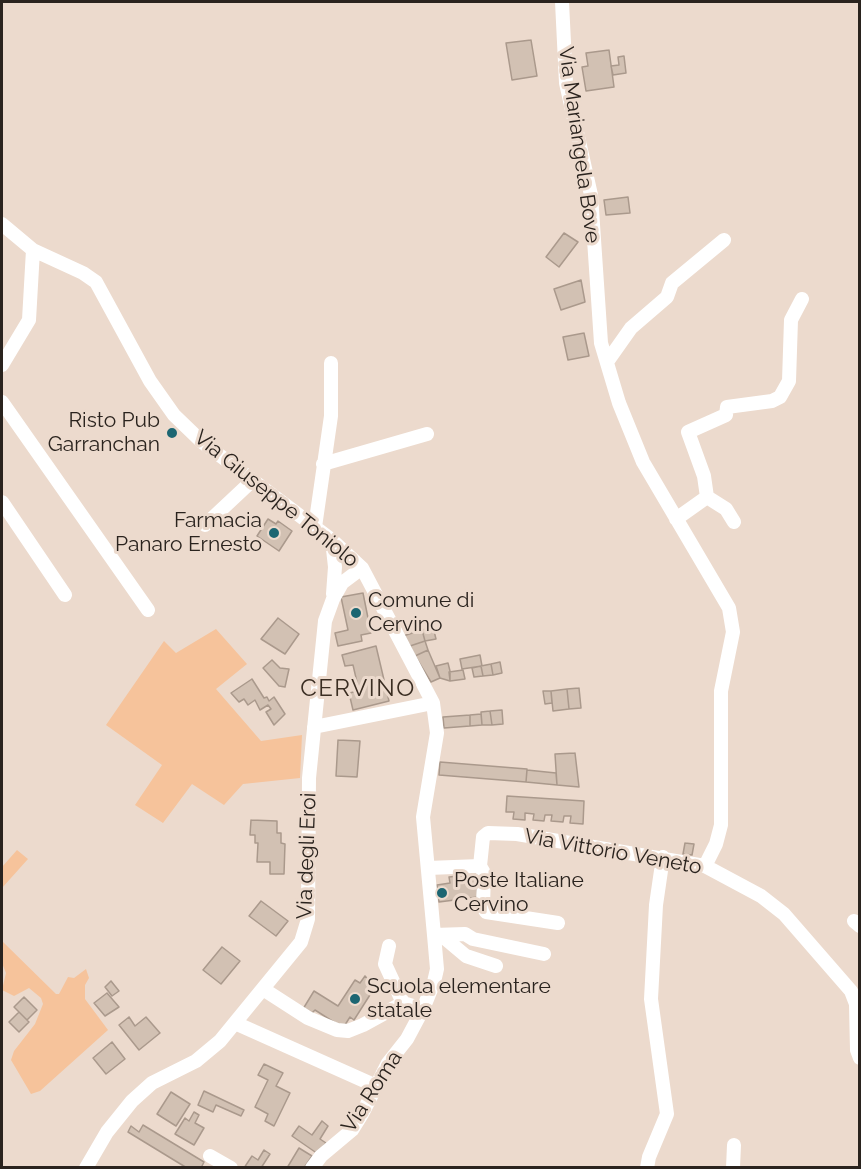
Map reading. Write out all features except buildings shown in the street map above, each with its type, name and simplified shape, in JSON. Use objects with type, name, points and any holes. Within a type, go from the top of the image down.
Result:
[{"type":"street","name":"Via Mariangela Bove","points":[[562,2],[566,83],[591,195],[601,343],[619,403],[643,462],[729,608],[733,632],[721,691],[721,825],[716,844],[705,866]]},
{"type":"street","name":"Via Giuseppe Toniolo","points":[[2,224],[33,250],[83,273],[96,282],[150,381],[174,415],[202,442],[332,540],[362,568],[433,703],[437,733],[423,817],[428,868]]},
{"type":"street","points":[[607,362],[631,328],[667,297],[672,283],[724,240]]},
{"type":"street","points":[[2,365],[29,320],[33,250]]},
{"type":"street","points":[[734,522],[726,509],[707,497],[704,476],[688,432],[726,415],[727,406],[772,401],[780,397],[789,381],[791,320],[802,299]]},
{"type":"street","points":[[315,527],[331,416],[332,363]]},
{"type":"street","points":[[2,402],[148,610]]},
{"type":"street","points":[[323,464],[427,434]]},
{"type":"street","points":[[205,525],[253,480]]},
{"type":"street","points":[[676,519],[707,497]]},
{"type":"street","points":[[2,502],[65,595]]},
{"type":"street","name":"Via degli Eroi","points":[[332,540],[336,567],[333,599]]},
{"type":"street","name":"Via degli Eroi","points":[[86,1167],[107,1132],[132,1101],[152,1083],[196,1061],[220,1041],[301,942],[308,919],[309,778],[325,621],[342,583],[362,568]]},
{"type":"street","points":[[314,727],[433,703]]},
{"type":"street","name":"Via Vittorio Veneto","points":[[480,866],[483,837],[488,833],[516,834],[663,857],[705,866],[761,896],[784,914],[851,991],[858,1003],[856,1050],[860,1058]]},
{"type":"street","points":[[647,1167],[648,1157],[667,1114],[651,999],[656,905],[663,857]]},
{"type":"street","points":[[428,868],[480,866],[484,873],[483,907],[486,912],[558,923]]},
{"type":"street","name":"Via Roma","points":[[312,1167],[321,1156],[352,1130],[423,1009],[434,982],[438,935],[428,868]]},
{"type":"street","points":[[438,935],[465,934],[473,939],[544,954]]},
{"type":"street","points":[[438,935],[466,956],[496,966]]},
{"type":"street","points":[[389,946],[385,964],[403,1003]]},
{"type":"street","points":[[262,989],[308,1018],[337,1030],[348,1030],[363,1025],[403,1003],[423,1009]]},
{"type":"street","points":[[235,1023],[376,1086]]},
{"type":"street","points":[[733,1167],[734,1145]]},
{"type":"street","points":[[210,1156],[231,1167]]},
{"type":"shaded area","points":[[216,629],[247,664],[216,689],[261,741],[302,735],[300,778],[243,784],[224,805],[192,784],[163,823],[135,805],[162,765],[106,725],[164,641],[176,653]]},
{"type":"shaded area","points":[[17,850],[28,859],[2,888],[2,867]]},
{"type":"shaded area","points":[[2,941],[56,994],[59,994],[68,977],[74,978],[86,969],[89,978],[85,985],[85,999],[108,1030],[40,1091],[31,1094],[11,1060],[14,1051],[35,1024],[43,1004],[41,998],[29,988],[14,996],[2,990],[6,973],[2,963]]},
{"type":"place","name":"Risto Pub Garranchan","points":[[172,433]]},
{"type":"place","name":"Farmacia Panaro Ernesto","points":[[274,533]]},
{"type":"place","name":"Comune di Cervino","points":[[356,613]]},
{"type":"place","name":"Poste Italiane Cervino","points":[[442,893]]},
{"type":"place","name":"Scuola elementare statale","points":[[355,999]]},
{"type":"district","name":"CERVINO","points":[[358,689]]}]
